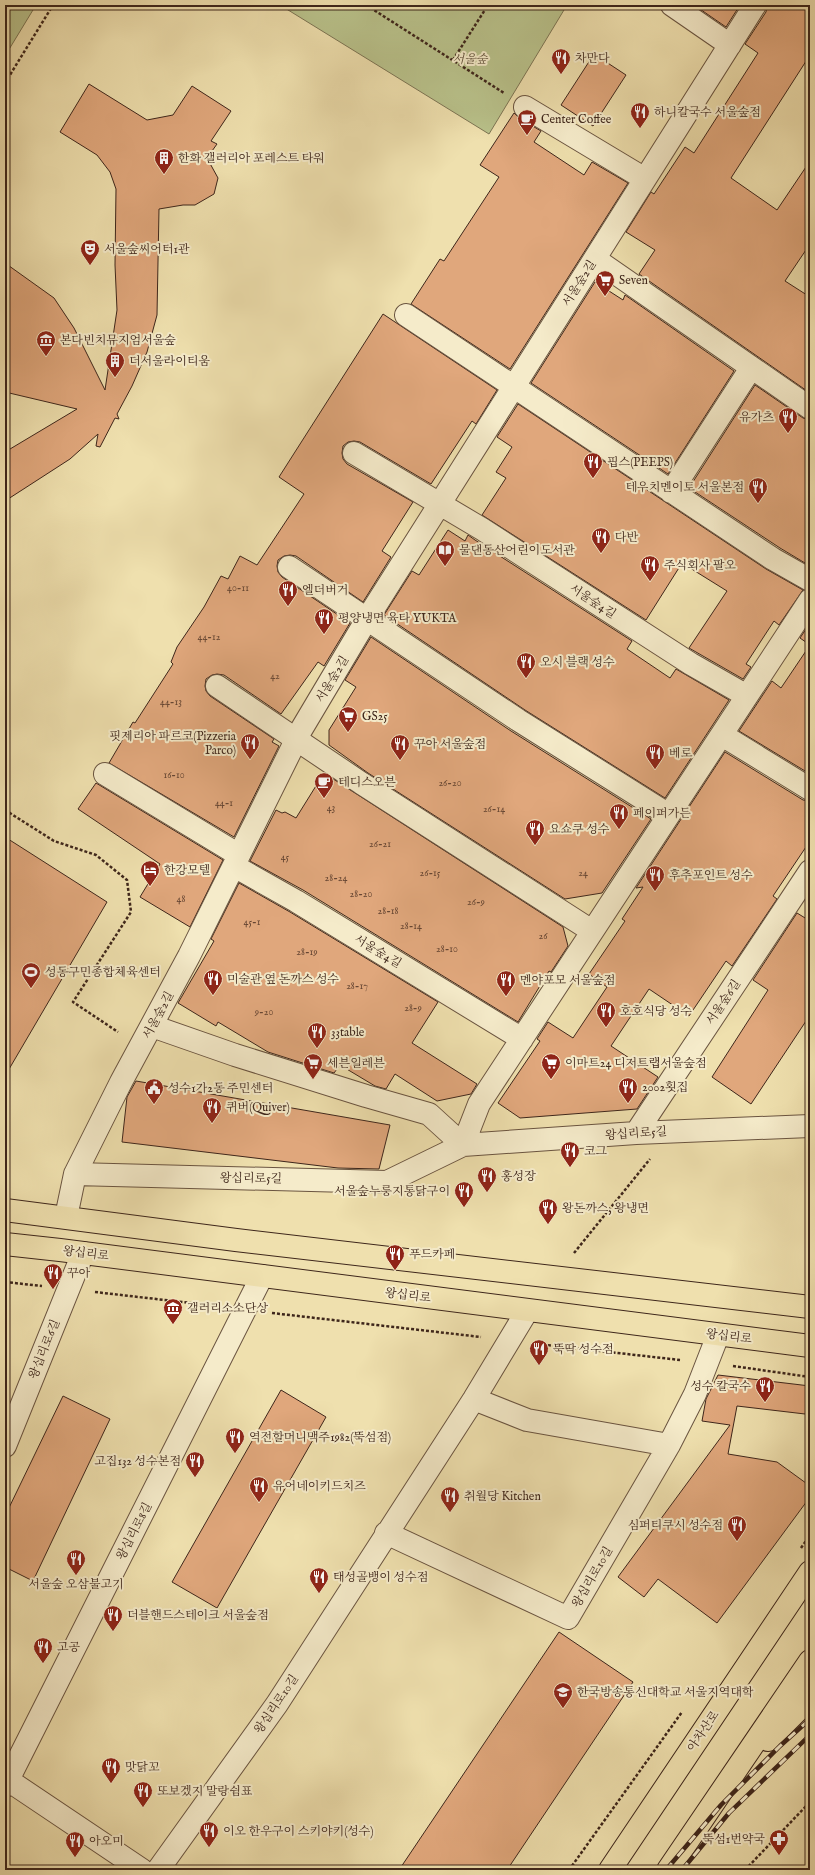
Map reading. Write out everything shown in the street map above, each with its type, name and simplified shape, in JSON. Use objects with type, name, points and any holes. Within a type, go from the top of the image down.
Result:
[{"type":"main road","points":[[5,1210],[236,1240],[810,1307]]},
{"type":"main road","name":"왕십리로","points":[[5,1244],[810,1346]]},
{"type":"main road","name":"아차산로","points":[[610,1870],[810,1572]]},
{"type":"main road","points":[[668,1870],[810,1661]]},
{"type":"main road","points":[[730,1778],[810,1698]]},
{"type":"street","points":[[672,5],[730,45]]},
{"type":"street","name":"서울숲2길","points":[[74,1174],[190,956],[296,739],[368,619],[755,5]]},
{"type":"street","points":[[525,107],[645,179]]},
{"type":"street","points":[[595,258],[810,408]]},
{"type":"street","points":[[406,315],[773,559],[810,580]]},
{"type":"street","points":[[671,492],[751,368]]},
{"type":"street","points":[[354,453],[440,504]]},
{"type":"street","name":"서울숲4길","points":[[440,504],[482,528],[691,664],[747,696]]},
{"type":"street","points":[[289,567],[518,720],[669,815]]},
{"type":"street","points":[[152,1026],[235,1055],[428,1114],[463,1145],[479,1104],[810,600]]},
{"type":"street","points":[[217,686],[374,791],[592,932]]},
{"type":"street","points":[[722,735],[810,789]]},
{"type":"street","points":[[105,774],[237,860]]},
{"type":"street","name":"서울숲4길","points":[[237,860],[296,902],[522,1039]]},
{"type":"street","name":"서울숲6길","points":[[636,1133],[810,871]]},
{"type":"street","name":"왕십리로5길","points":[[74,1174],[387,1182],[463,1145],[636,1133],[810,1126]]},
{"type":"street","points":[[66,1217],[74,1174]]},
{"type":"street","name":"왕십리로6길","points":[[5,1446],[83,1253]]},
{"type":"street","name":"왕십리로8길","points":[[6,1781],[262,1276]]},
{"type":"street","name":"왕십리로10길","points":[[158,1870],[277,1704],[386,1533],[474,1399],[527,1311]]},
{"type":"street","name":"왕십리로10길","points":[[386,1533],[568,1618],[669,1445],[695,1394],[718,1335]]},
{"type":"street","points":[[474,1399],[527,1420],[669,1445]]},
{"type":"street","points":[[6,1781],[142,1870]]},
{"type":"path","points":[[5,83],[53,5]]},
{"type":"path","points":[[366,5],[525,107]]},
{"type":"path","points":[[453,60],[488,5]]},
{"type":"path","points":[[5,810],[54,841],[96,855],[127,880],[131,912],[73,1002],[141,1046]]},
{"type":"path","points":[[554,1277],[673,1131]]},
{"type":"path","points":[[5,1282],[707,1363],[810,1377]]},
{"type":"path","points":[[745,1870],[810,1802]]},
{"type":"green space","points":[[5,5],[36,5],[5,56]]},
{"type":"green space","name":"서울숲","points":[[280,5],[567,5],[489,134]]},
{"type":"building","points":[[694,5],[740,5],[726,27]]},
{"type":"building","points":[[767,5],[801,5],[810,11],[810,55],[731,178],[777,210],[810,161],[810,244],[785,281],[810,297],[810,393],[639,274],[655,250],[626,232],[651,192],[654,194],[685,147],[694,153],[758,53],[745,44],[766,12]]},
{"type":"building","points":[[594,54],[626,75],[593,126],[561,105]]},
{"type":"building","points":[[89,84],[147,120],[173,115],[192,86],[231,111],[211,141],[217,144],[207,158],[218,178],[214,194],[195,205],[183,205],[159,209],[157,315],[147,352],[132,386],[117,414],[119,419],[115,418],[100,447],[96,446],[98,434],[70,459],[5,501],[5,452],[77,409],[5,392],[5,263],[54,298],[74,328],[105,390],[117,310],[115,265],[116,189],[110,172],[97,155],[60,132]]},
{"type":"building","points":[[514,113],[519,118],[541,131],[534,142],[584,175],[592,162],[628,183],[510,369],[411,304],[440,259],[444,261],[499,177],[480,165]]},
{"type":"building","points":[[595,282],[623,300],[625,295],[734,371],[668,474],[531,383]]},
{"type":"building","points":[[383,314],[497,390],[476,424],[472,421],[431,484],[360,442],[348,442],[343,446],[343,459],[347,464],[413,502],[382,551],[391,557],[363,602],[296,556],[284,556],[278,560],[278,572],[282,577],[350,623],[324,666],[318,662],[281,714],[224,675],[212,675],[206,679],[206,691],[210,696],[274,739],[272,742],[279,746],[234,837],[109,763],[133,722],[135,723],[173,664],[171,662],[177,647],[204,607],[221,576],[228,579],[240,556],[257,565],[304,494],[279,477]]},
{"type":"building","points":[[755,385],[803,418],[810,420],[810,566],[689,488]]},
{"type":"building","points":[[518,404],[766,569],[803,590],[779,625],[774,621],[746,664],[751,667],[743,679],[689,648],[727,591],[682,563],[646,620],[482,515],[506,478],[496,472],[512,447],[497,437]]},
{"type":"building","points":[[448,530],[465,541],[468,535],[632,641],[627,649],[670,678],[676,669],[729,700],[665,798],[525,710],[384,615],[412,571],[419,575]]},
{"type":"building","points":[[810,623],[810,645],[800,638]]},
{"type":"building","points":[[371,637],[511,731],[651,819],[602,893],[565,899],[368,773],[329,745],[329,730],[356,687],[345,680]]},
{"type":"building","points":[[810,645],[810,774],[739,731],[772,681],[781,688]]},
{"type":"building","points":[[725,752],[803,800],[810,801],[810,841],[773,896],[777,899],[732,966],[726,961],[689,1016],[649,989],[611,1046],[658,1077],[637,1109],[520,1118],[498,1103],[540,1041],[537,1039],[548,1022],[573,1038],[607,987],[589,974],[625,921],[622,919],[643,887],[636,888]]},
{"type":"building","points":[[324,773],[563,927],[568,946],[551,972],[549,971],[518,1022],[303,890],[250,861],[276,810],[282,813],[285,812],[296,818]]},
{"type":"building","points":[[96,783],[223,860],[190,927],[140,897],[160,864],[78,809]]},
{"type":"building","name":"성동구민종합체육센터","points":[[5,837],[107,902],[5,1076]]},
{"type":"building","points":[[239,883],[290,912],[438,1002],[412,1043],[477,1084],[471,1094],[437,1101],[395,1074],[386,1089],[375,1086],[340,1065],[334,1073],[268,1052],[218,1022],[216,1026],[178,1003],[214,941],[211,939]]},
{"type":"building","points":[[797,913],[810,921],[810,1015],[751,1104],[712,1077],[768,990],[753,980]]},
{"type":"building","points":[[136,1081],[390,1125],[379,1169],[338,1168],[122,1142],[127,1097]]},
{"type":"building","points":[[718,1375],[810,1386],[810,1405],[805,1414],[737,1406],[728,1454],[777,1462],[810,1486],[810,1497],[717,1623],[658,1579],[644,1597],[618,1577],[730,1425],[702,1421],[706,1399]]},
{"type":"building","points":[[281,1390],[326,1417],[217,1608],[172,1582]]},
{"type":"building","points":[[63,1396],[110,1419],[33,1581],[5,1567],[5,1516]]},
{"type":"building","points":[[559,1632],[633,1682],[507,1870],[399,1870]]},
{"type":"railway","points":[[666,1870],[721,1805],[780,1746],[810,1719]]},
{"type":"railway","points":[[682,1870],[729,1813],[810,1735]]},
{"type":"place","name":"차만다","points":[[561,75]]},
{"type":"place","name":"하니칼국수 서울숲점","points":[[640,129]]},
{"type":"place","name":"Center Coffee","points":[[527,136]]},
{"type":"place","name":"한화 갤러리아 포레스트 타워","points":[[164,175]]},
{"type":"place","name":"서울숲씨어터1관","points":[[90,266]]},
{"type":"place","name":"Seven","points":[[605,297]]},
{"type":"place","name":"본다빈치뮤지엄서울숲","points":[[46,357]]},
{"type":"place","name":"더서울라이티움","points":[[115,378]]},
{"type":"place","name":"유가츠","points":[[788,434]]},
{"type":"place","name":"핍스(PEEPS)","points":[[593,479]]},
{"type":"place","name":"테우치멘이토 서울본점","points":[[758,504]]},
{"type":"place","name":"다반","points":[[601,554]]},
{"type":"place","name":"물댄동산어린이도서관","points":[[445,567]]},
{"type":"place","name":"주식회사 팔오","points":[[650,582]]},
{"type":"place","name":"엘더버거","points":[[288,607]]},
{"type":"place","name":"평양냉면 육타 YUKTA","points":[[324,635]]},
{"type":"place","name":"오시 블랙 성수","points":[[526,679]]},
{"type":"place","name":"GS25","points":[[348,733]]},
{"type":"place","name":"핏제리아 파르코(Pizzeria Parco)","points":[[250,760]]},
{"type":"place","name":"꾸아 서울숲점","points":[[400,761]]},
{"type":"place","name":"베로","points":[[655,770]]},
{"type":"place","name":"테디스오븐","points":[[324,799]]},
{"type":"place","name":"페이퍼가든","points":[[619,830]]},
{"type":"place","name":"요쇼쿠 성수","points":[[535,846]]},
{"type":"place","name":"한강모텔","points":[[150,887]]},
{"type":"place","name":"후추포인트 성수","points":[[655,892]]},
{"type":"place","name":"성동구민종합체육센터","points":[[31,989]]},
{"type":"place","name":"미술관 옆 돈까스 성수","points":[[213,996]]},
{"type":"place","name":"멘야포모 서울숲점","points":[[506,997]]},
{"type":"place","name":"호호식당 성수","points":[[606,1028]]},
{"type":"place","name":"33table","points":[[317,1049]]},
{"type":"place","name":"세븐일레븐","points":[[313,1080]]},
{"type":"place","name":"이마트24 디저트랩서울숲점","points":[[551,1080]]},
{"type":"place","name":"2002횟집","points":[[628,1104]]},
{"type":"place","name":"성수1가2동 주민센터","points":[[154,1105]]},
{"type":"place","name":"퀴버(Quiver)","points":[[212,1124]]},
{"type":"place","name":"코그","points":[[570,1168]]},
{"type":"place","name":"홍성장","points":[[487,1193]]},
{"type":"place","name":"서울숲누룽지통닭구이","points":[[464,1208]]},
{"type":"place","name":"왕돈까스, 왕냉면","points":[[548,1225]]},
{"type":"place","name":"푸드카페","points":[[395,1271]]},
{"type":"place","name":"꾸아","points":[[53,1290]]},
{"type":"place","name":"갤러리소소단상","points":[[173,1325]]},
{"type":"place","name":"뚝딱 성수점","points":[[539,1366]]},
{"type":"place","name":"성수 칼국수","points":[[765,1403]]},
{"type":"place","name":"역전할머니맥주1982(뚝섬점)","points":[[235,1454]]},
{"type":"place","name":"고집132 성수본점","points":[[195,1478]]},
{"type":"place","name":"유어네이키드치즈","points":[[259,1503]]},
{"type":"place","name":"취월당 Kitchen","points":[[450,1513]]},
{"type":"place","name":"심퍼티쿠시 성수점","points":[[737,1542]]},
{"type":"place","name":"서울숲 오삼불고기","points":[[76,1576]]},
{"type":"place","name":"태성골뱅이 성수점","points":[[319,1594]]},
{"type":"place","name":"더블핸드스테이크 서울숲점","points":[[113,1632]]},
{"type":"place","name":"고공","points":[[43,1664]]},
{"type":"place","name":"한국방송통신대학교 서울지역대학","points":[[563,1709]]},
{"type":"place","name":"맛닭꼬","points":[[111,1784]]},
{"type":"place","name":"또보겠지 말랑쉼표","points":[[143,1808]]},
{"type":"place","name":"이오 한우구이 스키야키(성수)","points":[[209,1848]]},
{"type":"place","name":"뚝섬1번약국","points":[[779,1856]]},
{"type":"place","name":"아오미","points":[[75,1858]]}]
